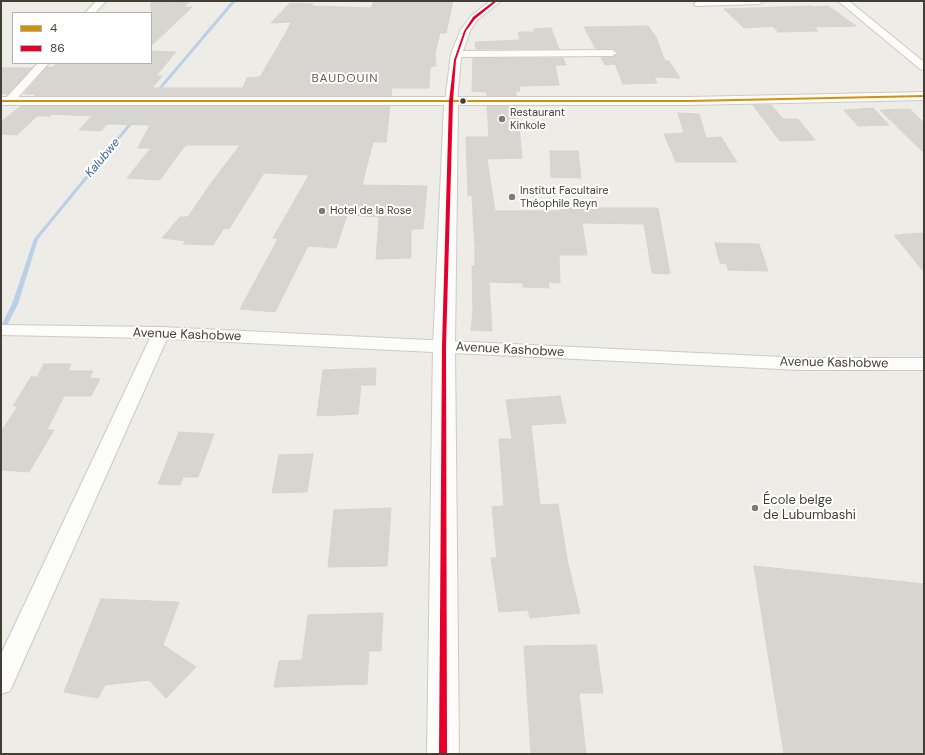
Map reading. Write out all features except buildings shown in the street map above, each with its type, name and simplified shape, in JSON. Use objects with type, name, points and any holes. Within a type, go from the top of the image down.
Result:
[{"type":"street","points":[[91,12],[101,1]]},
{"type":"street","points":[[443,754],[444,346],[451,101],[456,54],[469,23],[496,1]]},
{"type":"street","points":[[699,4],[759,1]]},
{"type":"street","points":[[843,1],[924,67]]},
{"type":"street","points":[[456,54],[612,53]]},
{"type":"street","points":[[5,101],[43,64]]},
{"type":"street","points":[[5,101],[690,101],[924,96]]},
{"type":"street","name":"Avenue Kashobwe","points":[[4,330],[161,333],[801,364],[924,364]]},
{"type":"street","points":[[1,682],[161,333]]},
{"type":"waterway","name":"Kalubwe","points":[[156,93],[234,1]]},
{"type":"waterway","name":"Kalubwe","points":[[1,331],[15,304],[36,239],[135,118]]},
{"type":"transit line","name":"86","points":[[443,754],[444,346],[451,101],[455,60],[465,31],[474,18],[496,1]]},
{"type":"transit line","name":"4","points":[[1,101],[690,101],[924,96]]},
{"type":"place","name":"Restaurant Kinkole","points":[[502,119]]},
{"type":"place","name":"Institut Facultaire Théophile Reyn","points":[[512,197]]},
{"type":"place","name":"Hotel de la Rose","points":[[322,211]]},
{"type":"place","name":"École belge de Lubumbashi","points":[[755,508]]},
{"type":"district","name":"BAUDOUIN","points":[[345,79]]}]
